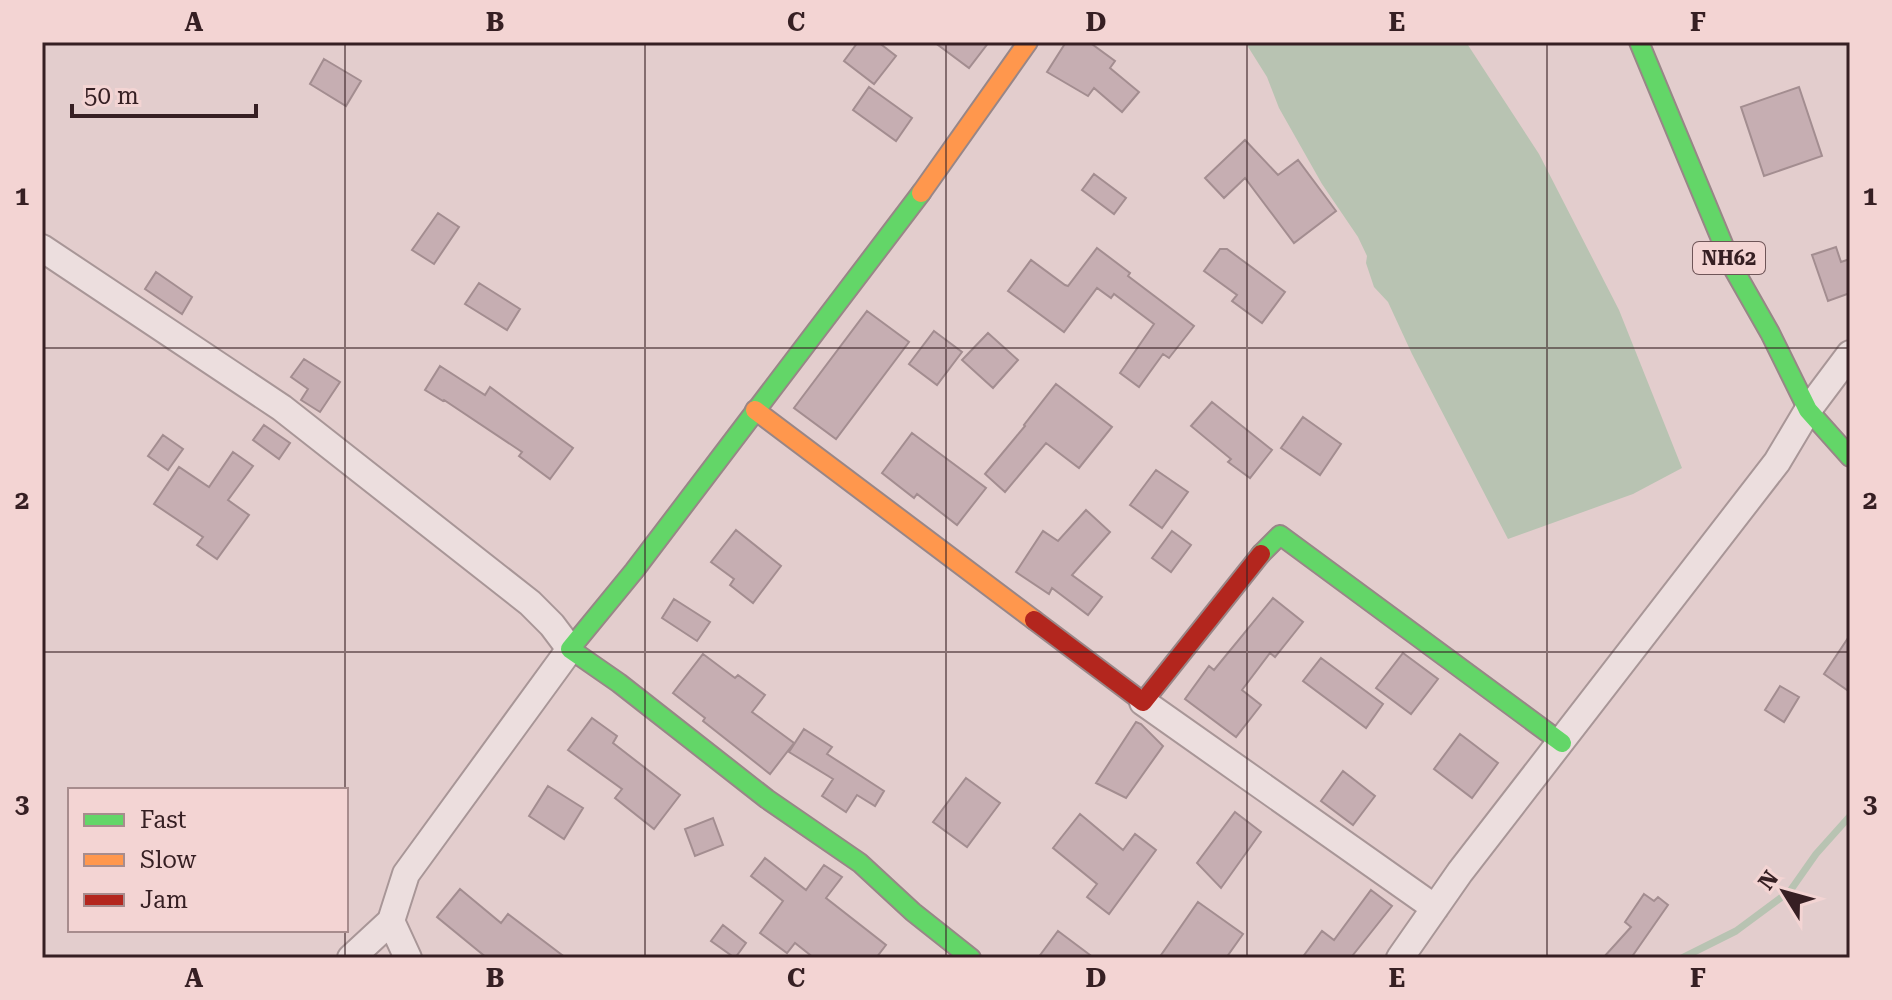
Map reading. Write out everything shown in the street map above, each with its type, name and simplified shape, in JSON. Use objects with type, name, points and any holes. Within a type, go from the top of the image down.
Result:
[{"type":"street","points":[[351,958],[391,921],[406,874],[570,649],[634,571],[896,228],[1028,42]]},
{"type":"street","name":"NH62","points":[[1639,42],[1733,268],[1808,410],[1850,457]]},
{"type":"street","points":[[42,248],[282,408],[530,603],[570,649],[619,683],[767,799],[860,863],[913,912],[971,958]]},
{"type":"street","points":[[1400,958],[1777,462],[1808,410],[1850,354]]},
{"type":"street","points":[[755,410],[1143,702],[1435,908]]},
{"type":"street","points":[[1143,702],[1265,549],[1280,535],[1562,743]]},
{"type":"street","points":[[391,921],[408,958]]},
{"type":"shaded area","points":[[1245,42],[1466,42],[1539,154],[1619,310],[1682,468],[1633,494],[1508,539],[1388,302],[1374,287],[1366,263],[1367,256],[1358,237],[1322,184],[1279,108],[1267,77]]},
{"type":"building","points":[[858,42],[878,42],[896,56],[874,84],[844,61]]},
{"type":"building","points":[[934,42],[989,42],[969,68]]},
{"type":"building","points":[[1066,42],[1089,42],[1115,61],[1110,68],[1139,92],[1122,112],[1094,88],[1088,96],[1047,72]]},
{"type":"building","points":[[324,59],[361,81],[346,106],[310,84]]},
{"type":"building","points":[[869,87],[912,118],[896,141],[853,110]]},
{"type":"building","points":[[1799,87],[1822,156],[1764,176],[1741,107]]},
{"type":"building","points":[[1245,140],[1278,175],[1298,160],[1336,211],[1294,243],[1245,178],[1224,198],[1205,178]]},
{"type":"building","points":[[1094,174],[1126,198],[1114,214],[1082,190]]},
{"type":"building","points":[[438,213],[459,227],[434,264],[412,250]]},
{"type":"building","points":[[1836,247],[1841,262],[1850,259],[1850,293],[1828,301],[1812,255]]},
{"type":"building","points":[[1097,248],[1194,326],[1169,358],[1163,354],[1139,387],[1120,373],[1154,324],[1114,294],[1111,298],[1097,288],[1064,332],[1008,291],[1031,260],[1068,286]]},
{"type":"building","points":[[1220,249],[1227,249],[1285,292],[1262,323],[1232,301],[1237,295],[1204,271]]},
{"type":"building","points":[[156,272],[192,297],[182,314],[145,289]]},
{"type":"building","points":[[479,283],[520,309],[507,330],[465,304]]},
{"type":"building","points":[[867,311],[909,342],[836,439],[794,408]]},
{"type":"building","points":[[934,331],[962,352],[937,385],[909,364]]},
{"type":"building","points":[[988,333],[1018,360],[993,388],[962,360]]},
{"type":"building","points":[[304,359],[340,382],[320,412],[301,400],[308,389],[291,377]]},
{"type":"building","points":[[440,366],[485,395],[490,387],[573,448],[550,479],[519,456],[522,452],[425,390]]},
{"type":"building","points":[[1056,384],[1112,427],[1079,468],[1046,443],[1005,492],[985,474]]},
{"type":"building","points":[[1212,402],[1272,450],[1250,478],[1228,462],[1231,459],[1191,426]]},
{"type":"building","points":[[1303,417],[1341,444],[1320,475],[1281,448]]},
{"type":"building","points":[[264,425],[290,443],[279,459],[253,440]]},
{"type":"building","points":[[912,433],[986,488],[957,525],[917,494],[914,498],[882,473]]},
{"type":"building","points":[[163,435],[183,449],[168,470],[148,456]]},
{"type":"building","points":[[233,452],[253,466],[228,500],[249,515],[217,559],[197,545],[203,537],[154,504],[179,467],[209,487]]},
{"type":"building","points":[[1156,470],[1188,492],[1162,528],[1130,505]]},
{"type":"building","points":[[1086,510],[1110,532],[1072,575],[1102,597],[1088,615],[1052,588],[1049,594],[1016,572],[1043,531],[1058,541]]},
{"type":"building","points":[[736,530],[781,566],[753,603],[730,585],[734,579],[711,562]]},
{"type":"building","points":[[1172,531],[1191,545],[1171,572],[1152,558]]},
{"type":"building","points":[[1273,598],[1303,622],[1275,657],[1270,653],[1242,690],[1261,705],[1236,737],[1185,699],[1209,666],[1214,670]]},
{"type":"building","points":[[674,599],[710,622],[697,641],[662,618]]},
{"type":"building","points":[[1850,635],[1850,692],[1824,674]]},
{"type":"building","points":[[1403,653],[1438,679],[1411,714],[1376,688]]},
{"type":"building","points":[[703,654],[765,695],[752,712],[794,743],[770,774],[673,693]]},
{"type":"building","points":[[1321,658],[1383,704],[1366,728],[1303,681]]},
{"type":"building","points":[[1780,686],[1799,697],[1784,722],[1765,710]]},
{"type":"building","points":[[592,718],[617,736],[613,743],[680,795],[654,829],[615,798],[622,789],[568,750]]},
{"type":"building","points":[[1136,722],[1163,746],[1126,798],[1096,783]]},
{"type":"building","points":[[804,729],[832,747],[827,754],[884,791],[875,806],[857,795],[846,812],[822,796],[833,779],[789,752]]},
{"type":"building","points":[[1460,734],[1498,763],[1472,798],[1434,769]]},
{"type":"building","points":[[1343,771],[1375,796],[1353,825],[1321,801]]},
{"type":"building","points":[[966,778],[1000,803],[967,847],[933,822]]},
{"type":"building","points":[[548,786],[583,808],[564,839],[529,816]]},
{"type":"building","points":[[1235,812],[1261,832],[1221,888],[1197,863]]},
{"type":"building","points":[[1080,814],[1123,850],[1135,834],[1156,850],[1109,914],[1087,897],[1097,884],[1053,848]]},
{"type":"building","points":[[713,818],[723,845],[695,856],[685,829]]},
{"type":"building","points":[[765,858],[806,890],[824,865],[842,877],[826,898],[886,945],[876,958],[814,958],[795,943],[787,953],[760,933],[783,901],[751,876]]},
{"type":"building","points":[[460,889],[501,923],[508,914],[566,958],[487,958],[437,917]]},
{"type":"building","points":[[1371,890],[1392,906],[1353,955],[1357,958],[1302,958],[1322,931],[1334,940]]},
{"type":"building","points":[[1644,894],[1654,901],[1658,897],[1668,905],[1631,958],[1603,958],[1631,927],[1625,922]]},
{"type":"building","points":[[1198,902],[1243,934],[1226,958],[1159,958]]},
{"type":"building","points":[[723,925],[746,943],[735,958],[711,941]]},
{"type":"building","points":[[1058,931],[1094,958],[1038,958]]},
{"type":"waterway","points":[[1682,958],[1736,931],[1790,891],[1816,854],[1850,816]]},
{"type":"traffic: fast","points":[[1639,42],[1733,268],[1808,410],[1850,457]]},
{"type":"traffic: fast","points":[[921,193],[634,571],[570,649],[619,683],[767,799],[860,863],[913,912],[971,958]]},
{"type":"traffic: fast","points":[[1261,554],[1280,535],[1562,743]]},
{"type":"traffic: slow","points":[[921,193],[1028,42]]},
{"type":"traffic: slow","points":[[755,410],[1034,620]]},
{"type":"traffic: jam","points":[[1034,620],[1143,702],[1261,554]]}]
